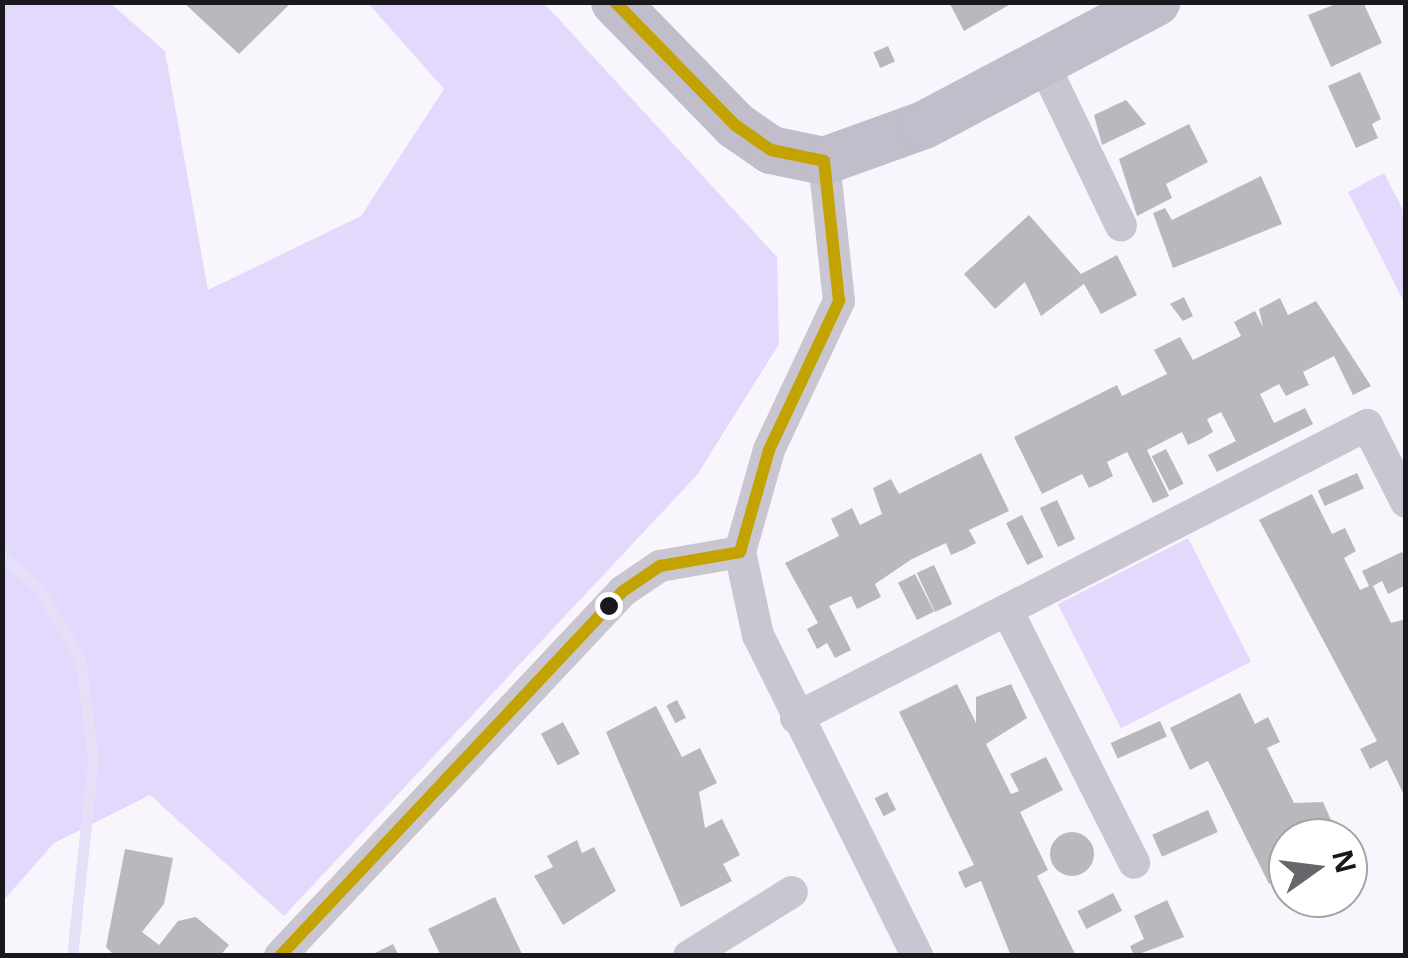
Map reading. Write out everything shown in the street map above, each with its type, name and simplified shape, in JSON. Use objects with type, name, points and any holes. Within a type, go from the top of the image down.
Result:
[{"type":"street","points":[[615,2],[735,125],[771,150],[824,161],[924,126],[1156,2]]},
{"type":"street","points":[[1044,65],[1121,226]]},
{"type":"street","points":[[824,161],[839,301],[770,450],[740,552],[758,635],[796,718],[918,956]]},
{"type":"street","points":[[796,718],[1367,425],[1406,502]]},
{"type":"street","points":[[280,956],[623,591],[660,566],[740,552]]},
{"type":"street","points":[[1007,610],[1134,862]]},
{"type":"street","points":[[689,956],[792,892]]},
{"type":"shaded area","points":[[3,2],[110,3],[165,51],[208,290],[361,216],[444,89],[368,3],[544,3],[777,257],[779,344],[697,475],[284,916],[150,795],[54,843],[3,901]]},
{"type":"shaded area","points":[[1384,173],[1405,214],[1405,304],[1348,192]]},
{"type":"shaded area","points":[[1188,538],[1251,662],[1121,728],[1058,604]]},
{"type":"building","points":[[183,2],[292,2],[239,54]]},
{"type":"building","points":[[949,2],[1014,2],[964,31]]},
{"type":"building","points":[[1341,2],[1363,2],[1382,43],[1331,67],[1308,15]]},
{"type":"building","points":[[888,46],[895,62],[880,68],[873,53]]},
{"type":"building","points":[[1360,72],[1381,119],[1372,124],[1378,138],[1356,148],[1328,86]]},
{"type":"building","points":[[1126,100],[1146,124],[1102,145],[1094,115]]},
{"type":"building","points":[[1189,124],[1208,162],[1166,184],[1172,198],[1137,216],[1119,159]]},
{"type":"building","points":[[1261,176],[1282,224],[1173,268],[1153,213],[1165,208],[1172,220]]},
{"type":"building","points":[[1029,215],[1081,274],[1117,255],[1137,295],[1101,314],[1084,284],[1041,316],[1025,282],[995,309],[964,274]]},
{"type":"building","points":[[1184,297],[1193,316],[1183,321],[1170,304]]},
{"type":"building","points":[[1280,298],[1288,315],[1316,301],[1371,386],[1353,395],[1334,356],[1303,372],[1309,385],[1286,396],[1279,384],[1260,394],[1274,423],[1305,408],[1313,424],[1217,472],[1208,455],[1236,441],[1221,412],[1207,419],[1213,432],[1201,439],[1188,445],[1182,432],[1147,450],[1169,496],[1153,503],[1127,452],[1107,462],[1113,476],[1102,482],[1089,488],[1082,474],[1042,494],[1014,437],[1117,385],[1122,396],[1167,374],[1154,350],[1180,337],[1193,360],[1241,336],[1234,322],[1255,311],[1263,327],[1259,309]]},
{"type":"building","points":[[1166,449],[1184,484],[1169,491],[1152,456]]},
{"type":"building","points":[[981,453],[1009,511],[969,530],[976,543],[965,549],[951,555],[946,543],[912,559],[875,584],[881,597],[857,609],[851,596],[829,606],[851,650],[835,658],[827,643],[817,649],[807,629],[818,623],[785,563],[839,536],[831,519],[852,508],[860,525],[882,514],[873,488],[891,479],[899,494]]},
{"type":"building","points":[[1357,473],[1364,489],[1325,506],[1318,490]]},
{"type":"building","points":[[1312,494],[1332,534],[1345,528],[1356,551],[1344,558],[1360,590],[1369,586],[1362,571],[1402,552],[1406,559],[1404,586],[1388,594],[1382,581],[1373,586],[1391,623],[1406,619],[1406,799],[1387,760],[1370,769],[1360,749],[1377,741],[1259,520]]},
{"type":"building","points":[[1057,500],[1075,539],[1058,547],[1040,508]]},
{"type":"building","points":[[1022,515],[1043,557],[1027,565],[1006,523]]},
{"type":"building","points":[[934,565],[952,604],[935,612],[917,573]]},
{"type":"building","points":[[915,574],[934,611],[917,620],[898,583]]},
{"type":"building","points":[[957,684],[976,723],[976,697],[1011,684],[1027,718],[986,744],[1011,794],[1019,791],[1010,774],[1046,757],[1063,790],[1020,812],[1048,870],[1037,876],[1076,956],[1011,956],[981,881],[965,888],[958,872],[974,865],[899,712]]},
{"type":"building","points":[[1240,693],[1255,724],[1268,717],[1280,742],[1267,748],[1294,803],[1323,802],[1330,818],[1268,818],[1268,882],[1208,761],[1190,770],[1170,728]]},
{"type":"building","points":[[677,700],[686,718],[675,723],[666,705]]},
{"type":"building","points":[[656,706],[682,757],[700,748],[717,783],[699,792],[705,828],[722,819],[740,855],[723,864],[732,881],[681,907],[606,732]]},
{"type":"building","points":[[1160,721],[1167,737],[1118,758],[1111,743]]},
{"type":"building","points":[[563,722],[580,754],[558,766],[541,734]]},
{"type":"building","points":[[887,792],[896,810],[884,816],[875,798]]},
{"type":"building","points":[[1208,810],[1218,832],[1162,857],[1152,835]]},
{"type":"building","points":[[1072,832],[1087,839],[1094,854],[1087,869],[1072,876],[1057,869],[1050,854],[1057,839]]},
{"type":"building","points":[[577,840],[582,853],[594,847],[616,891],[563,925],[534,876],[553,867],[547,856]]},
{"type":"building","points":[[125,849],[173,858],[164,904],[142,932],[159,945],[178,921],[196,917],[229,945],[220,956],[115,956],[106,947]]},
{"type":"building","points":[[1113,893],[1122,911],[1086,929],[1077,911]]},
{"type":"building","points":[[495,897],[523,956],[441,956],[428,929]]},
{"type":"building","points":[[1167,900],[1184,937],[1134,956],[1130,946],[1144,939],[1134,916]]},
{"type":"building","points":[[393,944],[399,956],[369,956]]},
{"type":"waterway","points":[[2,556],[37,586],[80,658],[93,760],[72,956]]},
{"type":"transit line","points":[[615,2],[735,125],[771,150],[824,161]]},
{"type":"transit line","points":[[740,552],[769,450],[839,301],[824,161]]},
{"type":"transit line","points":[[280,956],[623,591],[660,566],[740,552]]}]
